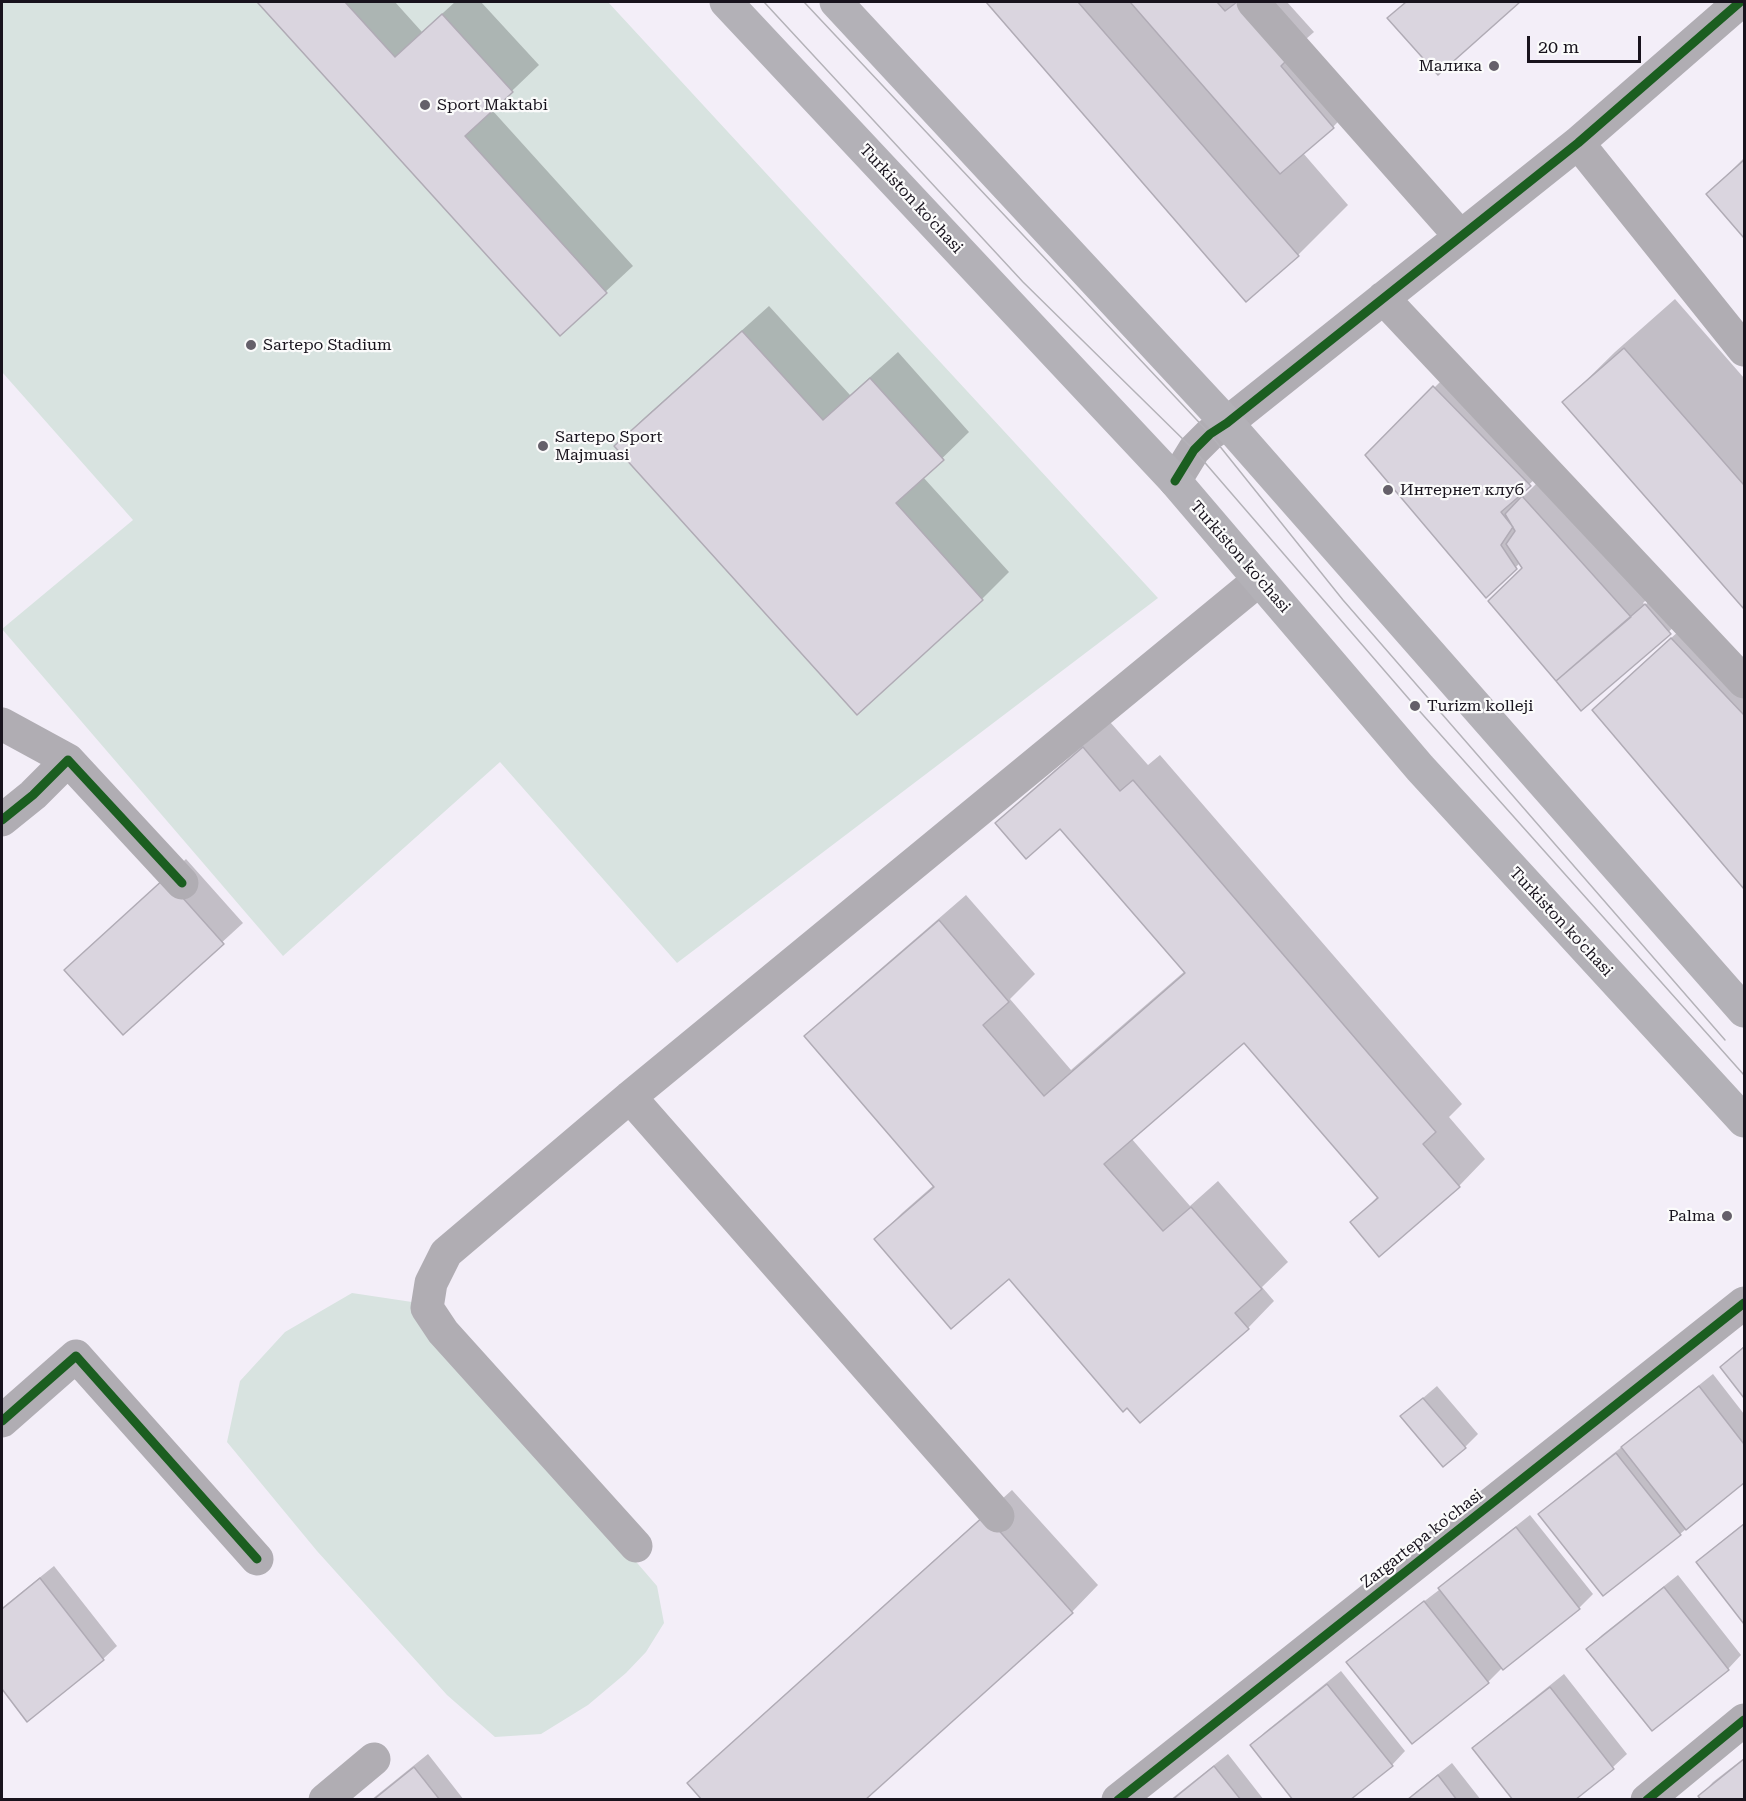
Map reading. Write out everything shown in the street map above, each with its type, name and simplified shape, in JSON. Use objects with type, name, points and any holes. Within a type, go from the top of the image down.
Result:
[{"type":"main road","name":"Turkiston ko'chasi","points":[[726,2],[1175,481],[1420,768],[1744,1121]]},
{"type":"main road","points":[[836,2],[1227,423],[1744,1011]]},
{"type":"street","points":[[1253,2],[1460,236]]},
{"type":"street","points":[[1175,481],[1194,450],[1210,434],[1227,423],[1578,142],[1740,2]]},
{"type":"street","points":[[1578,142],[1744,350]]},
{"type":"street","points":[[1383,298],[1744,682]]},
{"type":"street","points":[[636,1546],[443,1332],[427,1308],[431,1283],[446,1253],[630,1097],[1259,580]]},
{"type":"street","points":[[2,724],[68,760],[182,883]]},
{"type":"street","points":[[2,820],[33,795],[68,760]]},
{"type":"street","points":[[630,1097],[998,1516]]},
{"type":"street","name":"Zargartepa ko'chasi","points":[[1118,1800],[1744,1303]]},
{"type":"street","points":[[2,1421],[76,1356],[257,1559]]},
{"type":"street","points":[[1647,1800],[1744,1720]]},
{"type":"street","points":[[325,1800],[374,1759]]},
{"type":"shaded area","name":"Sartepo Sport Majmuasi","points":[[2,2],[608,2],[1158,598],[677,963],[500,762],[283,956],[2,629],[133,520],[2,372]]},
{"type":"shaded area","points":[[352,1293],[412,1302],[657,1586],[664,1623],[646,1652],[626,1673],[588,1705],[541,1734],[495,1737],[447,1695],[317,1551],[227,1442],[240,1381],[285,1332]]},
{"type":"building","points":[[257,2],[345,2],[395,57],[442,14],[513,92],[465,136],[607,293],[560,336]]},
{"type":"building","points":[[986,2],[1078,2],[1299,256],[1246,302]]},
{"type":"building","points":[[1130,2],[1217,2],[1225,11],[1237,2],[1288,59],[1281,66],[1334,128],[1280,174]]},
{"type":"building","points":[[1406,2],[1520,2],[1438,75],[1387,18]]},
{"type":"building","points":[[1744,160],[1744,238],[1706,194]]},
{"type":"building","points":[[742,331],[823,420],[870,378],[944,460],[896,503],[983,600],[857,715],[614,446]]},
{"type":"building","points":[[1624,348],[1744,485],[1744,609],[1562,402]]},
{"type":"building","points":[[1433,386],[1531,486],[1501,512],[1513,527],[1501,545],[1517,569],[1486,598],[1365,455]]},
{"type":"building","points":[[1522,496],[1631,617],[1556,681],[1488,601],[1522,568],[1506,544],[1515,531],[1505,514]]},
{"type":"building","points":[[1645,604],[1671,634],[1581,711],[1556,681]]},
{"type":"building","points":[[1671,638],[1744,715],[1744,889],[1592,710]]},
{"type":"building","points":[[1083,747],[1120,791],[1133,780],[1436,1132],[1423,1144],[1460,1187],[1379,1257],[1350,1222],[1378,1198],[1244,1043],[1104,1164],[1163,1231],[1191,1207],[1262,1289],[1235,1313],[1249,1329],[1140,1423],[1127,1408],[1123,1412],[1009,1279],[951,1329],[874,1239],[934,1187],[804,1036],[939,920],[1009,1002],[983,1025],[1044,1096],[1185,973],[1060,829],[1026,859],[995,823]]},
{"type":"building","points":[[165,878],[224,944],[123,1035],[64,970]]},
{"type":"building","points":[[1744,1347],[1744,1398],[1720,1367]]},
{"type":"building","points":[[1699,1386],[1744,1444],[1744,1483],[1686,1530],[1621,1447]]},
{"type":"building","points":[[1423,1398],[1466,1448],[1443,1467],[1400,1416]]},
{"type":"building","points":[[1616,1453],[1681,1535],[1603,1596],[1538,1514]]},
{"type":"building","points":[[985,1515],[1073,1613],[865,1800],[702,1800],[687,1783]]},
{"type":"building","points":[[1744,1524],[1744,1624],[1696,1562]]},
{"type":"building","points":[[1516,1527],[1580,1609],[1503,1670],[1438,1588]]},
{"type":"building","points":[[40,1578],[104,1660],[27,1722],[2,1689],[2,1609]]},
{"type":"building","points":[[1664,1587],[1729,1670],[1652,1731],[1586,1649]]},
{"type":"building","points":[[1424,1601],[1489,1683],[1412,1744],[1346,1662]]},
{"type":"building","points":[[1327,1684],[1393,1766],[1350,1800],[1293,1800],[1250,1745]]},
{"type":"building","points":[[1550,1687],[1614,1769],[1575,1800],[1513,1800],[1472,1748]]},
{"type":"building","points":[[1744,1759],[1744,1800],[1701,1800],[1698,1796]]},
{"type":"building","points":[[1214,1766],[1241,1800],[1172,1800]]},
{"type":"building","points":[[414,1767],[440,1800],[373,1800]]},
{"type":"building","points":[[1438,1775],[1457,1800],[1407,1800]]},
{"type":"tram line","points":[[764,2],[1023,282],[1194,450],[1415,706],[1744,1075]]},
{"type":"tram line","points":[[804,2],[1210,434],[1343,600],[1725,1040]]},
{"type":"cycle path","points":[[1175,481],[1194,450],[1210,434],[1227,423],[1578,143],[1740,2]]},
{"type":"cycle path","points":[[2,820],[33,795],[68,760],[182,883]]},
{"type":"cycle path","points":[[1118,1800],[1744,1303]]},
{"type":"cycle path","points":[[2,1421],[76,1356],[257,1559]]},
{"type":"cycle path","points":[[1647,1800],[1744,1720]]},
{"type":"place","name":"Малика","points":[[1494,66]]},
{"type":"place","name":"Sport Maktabi","points":[[425,105]]},
{"type":"place","name":"Sartepo Stadium","points":[[251,345]]},
{"type":"place","name":"Sartepo Sport Majmuasi","points":[[543,446]]},
{"type":"place","name":"Интернет клуб","points":[[1388,490]]},
{"type":"place","name":"Turizm kolleji","points":[[1415,706]]},
{"type":"place","name":"Palma","points":[[1727,1216]]}]
